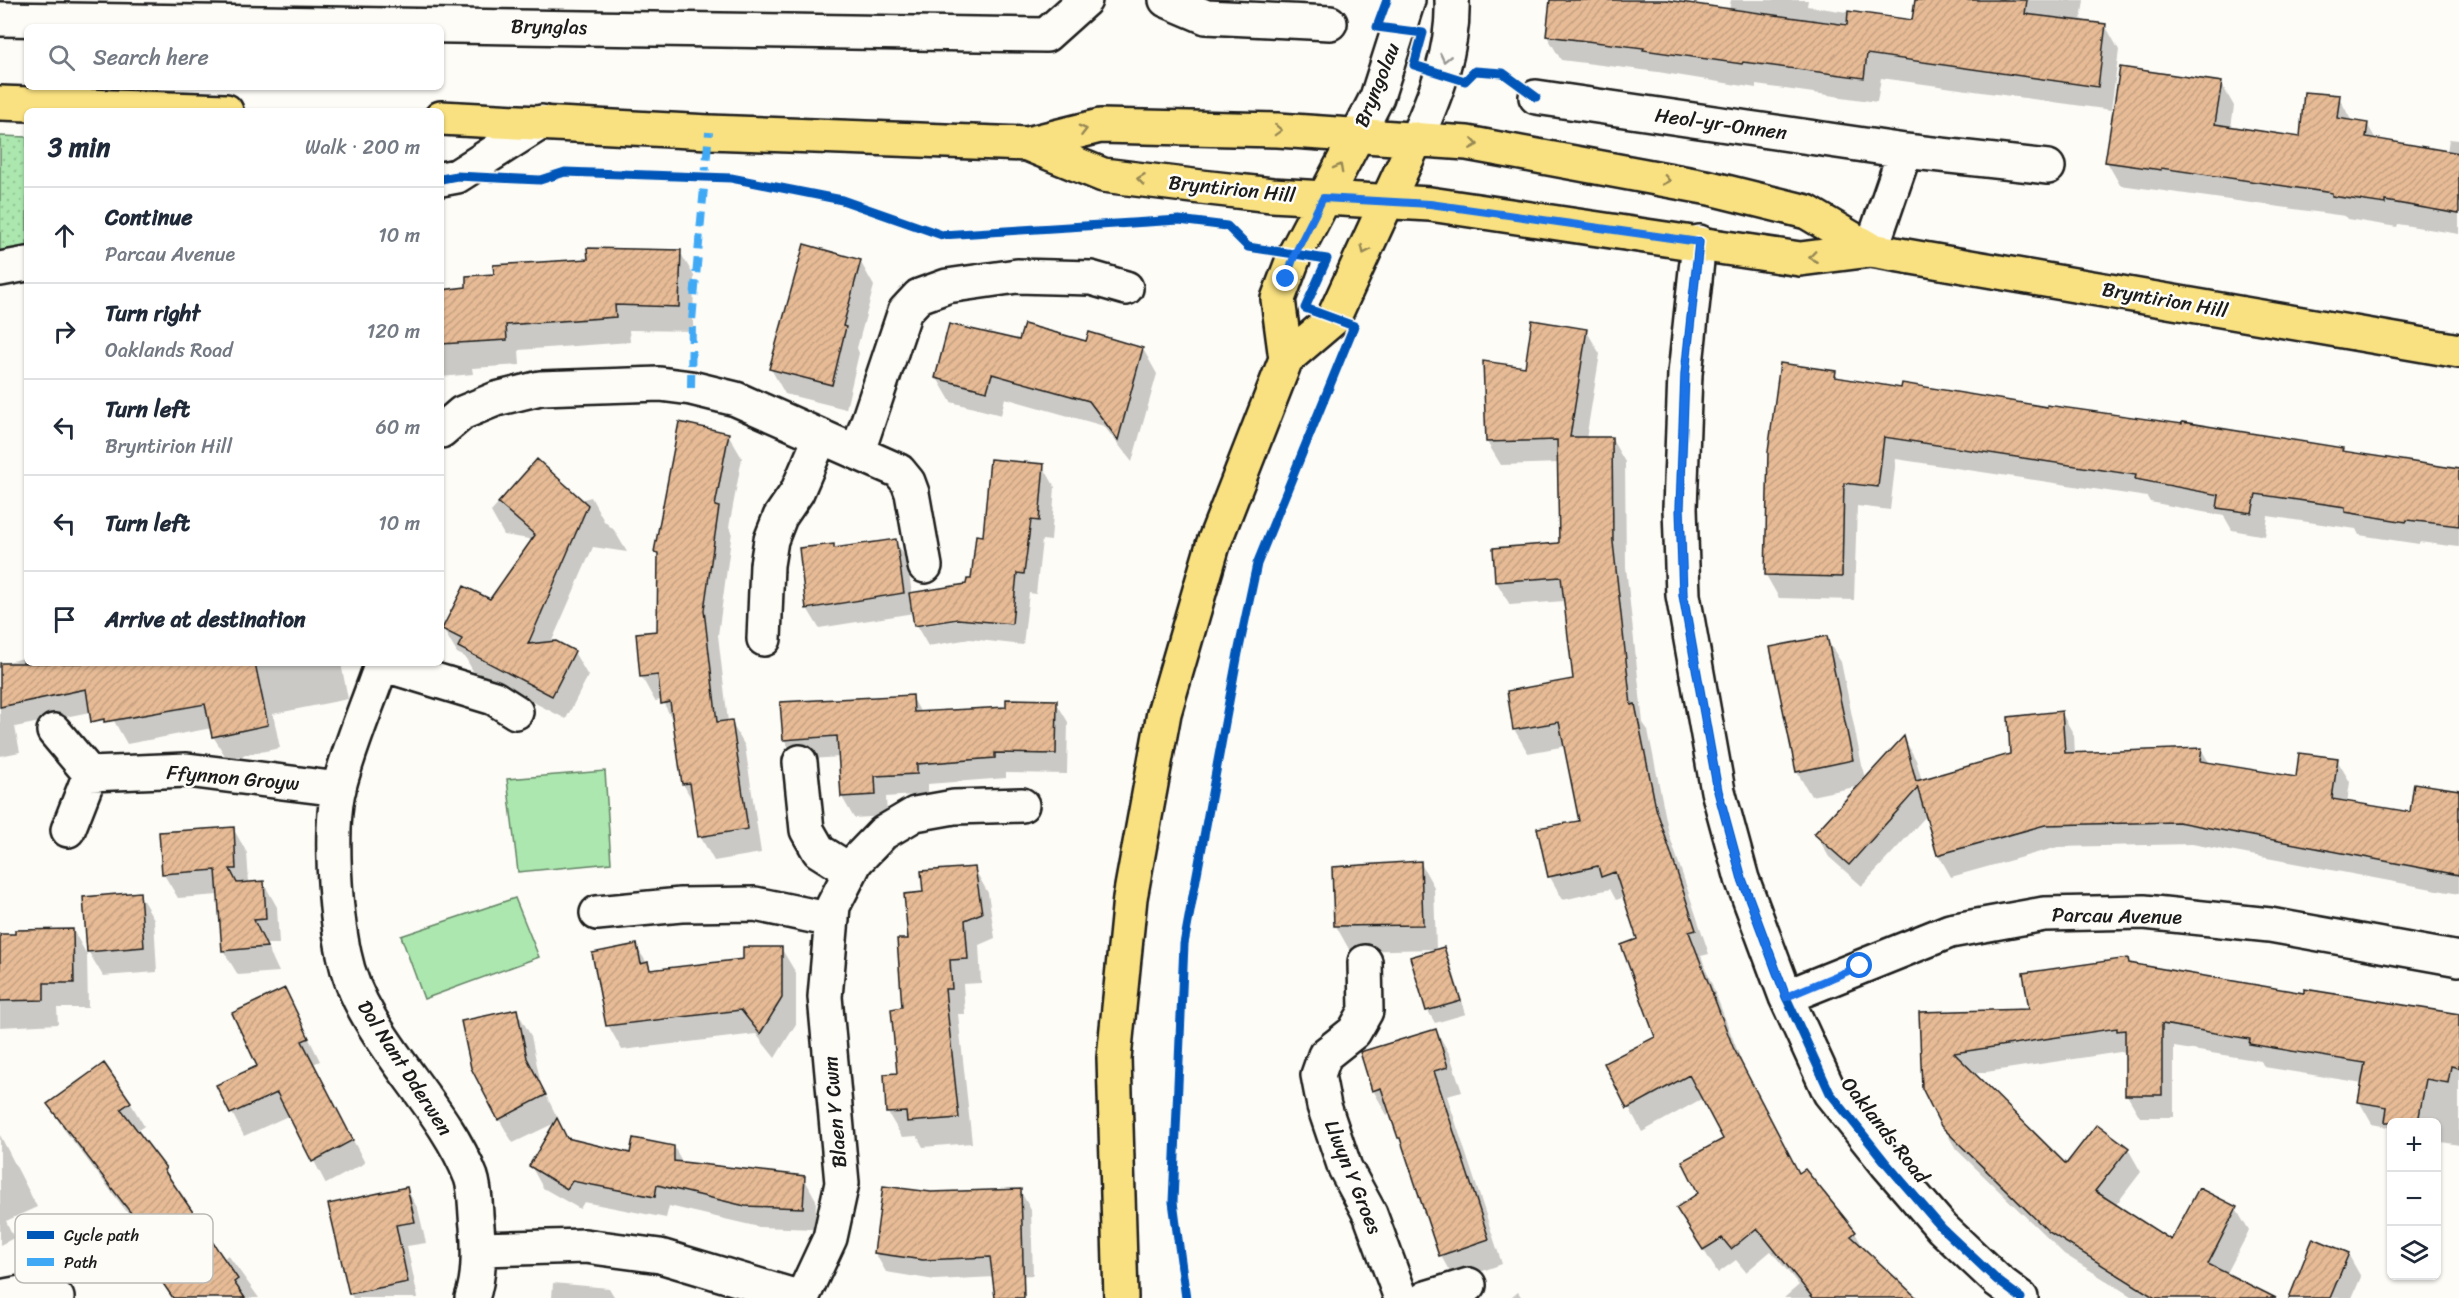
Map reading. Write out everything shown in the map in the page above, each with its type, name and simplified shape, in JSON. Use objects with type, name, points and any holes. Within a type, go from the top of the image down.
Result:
[{"type":"main road","points":[[0,103],[141,108]]},
{"type":"main road","points":[[444,118],[709,132],[1027,144]]},
{"type":"main road","name":"Bryntirion Hill","points":[[1027,144],[1100,126],[1278,130],[1467,143],[1710,188],[1807,212],[1871,249]]},
{"type":"main road","points":[[1286,359],[1278,298],[1295,254],[1357,136]]},
{"type":"main road","points":[[1121,1298],[1114,1058],[1130,898],[1164,713],[1213,545],[1286,359],[1333,319],[1416,139]]},
{"type":"main road","name":"Bryntirion Hill","points":[[1027,144],[1103,175],[1272,195],[1430,204],[1699,242],[1800,259],[1871,249],[2459,351]]},
{"type":"street","name":"Brynglas","points":[[0,19],[154,10],[1046,35],[1084,0]]},
{"type":"street","points":[[1166,0],[1206,17],[1330,23]]},
{"type":"street","name":"Bryngolau","points":[[1357,136],[1377,97],[1408,0]]},
{"type":"street","points":[[1416,139],[1437,92],[1453,21],[1452,0]]},
{"type":"street","name":"Heol-yr-Onnen","points":[[1536,97],[1905,151],[2048,167]]},
{"type":"street","points":[[444,178],[457,176],[542,122]]},
{"type":"street","points":[[1871,249],[1905,151]]},
{"type":"street","name":"Oaklands Road","points":[[1699,242],[1685,374],[1680,508],[1683,595],[1718,791],[1742,879],[1786,997],[1830,1093],[1942,1228],[1997,1280],[2021,1298]]},
{"type":"street","points":[[0,269],[24,265]]},
{"type":"street","points":[[870,457],[905,312],[919,296],[947,286],[1017,276],[1091,278],[1126,288]]},
{"type":"street","points":[[444,428],[462,413],[496,399],[540,388],[660,384],[691,388],[736,399],[899,471],[908,482],[912,493],[925,566]]},
{"type":"street","points":[[764,639],[766,565],[771,540],[780,517],[797,492],[820,436]]},
{"type":"street","name":"Dol Nant Dderwen","points":[[381,666],[339,789],[334,836],[344,955],[360,1001],[446,1128],[472,1179],[479,1249],[475,1290],[471,1298]]},
{"type":"street","points":[[389,666],[494,698],[516,712]]},
{"type":"street","points":[[54,731],[90,774],[68,831]]},
{"type":"street","points":[[800,762],[807,830],[819,851],[853,866]]},
{"type":"street","name":"Ffynnon Groyw","points":[[90,774],[187,770],[339,789]]},
{"type":"street","name":"Blaen Y Cwm","points":[[479,1249],[585,1246],[660,1257],[801,1298],[830,1238],[842,1183],[825,997],[833,906],[853,866],[883,833],[915,814],[954,807],[1022,805]]},
{"type":"street","points":[[597,913],[681,905],[755,904],[832,920]]},
{"type":"street","name":"Parcau Avenue","points":[[1786,997],[1950,931],[2044,914],[2144,912],[2270,925],[2459,959]]},
{"type":"street","name":"Llwyn Y Groes","points":[[1365,962],[1366,1011],[1354,1032],[1325,1055],[1318,1075],[1324,1106],[1345,1168],[1370,1214],[1401,1298]]},
{"type":"street","points":[[1426,1298],[1469,1285]]},
{"type":"street","points":[[0,1297],[21,1293],[57,1298]]},
{"type":"green space","points":[[0,136],[24,137],[24,251],[0,255]]},
{"type":"green space","points":[[605,771],[611,863],[518,872],[507,779]]},
{"type":"green space","points":[[515,898],[539,957],[424,999],[401,936]]},
{"type":"building","points":[[1550,0],[1666,0],[1847,25],[1848,11],[1912,20],[1915,0],[2027,0],[2025,14],[2106,24],[2098,87],[1867,54],[1864,78],[1743,62],[1742,64],[1643,50],[1644,48],[1546,36]]},
{"type":"building","points":[[2120,67],[2222,82],[2215,124],[2300,137],[2304,92],[2340,95],[2337,118],[2368,123],[2366,137],[2459,153],[2459,214],[2385,201],[2385,204],[2332,196],[2332,193],[2105,162]]},
{"type":"building","points":[[804,244],[861,260],[843,326],[846,327],[832,385],[769,369]]},
{"type":"building","points":[[587,248],[681,250],[679,307],[615,305],[616,317],[506,325],[507,340],[444,344],[444,290],[466,287],[466,276],[494,274],[493,265],[588,259]]},
{"type":"building","points":[[1532,320],[1587,329],[1570,437],[1612,437],[1613,542],[1631,705],[1635,704],[1656,808],[1696,930],[1689,932],[1733,1047],[1799,1173],[1805,1169],[1856,1232],[1851,1236],[1917,1298],[1813,1298],[1757,1228],[1731,1249],[1722,1238],[1703,1250],[1676,1208],[1698,1193],[1682,1161],[1723,1139],[1689,1075],[1627,1109],[1604,1063],[1655,1037],[1621,945],[1637,939],[1615,872],[1601,877],[1598,866],[1548,877],[1537,828],[1579,821],[1559,722],[1513,730],[1507,691],[1573,679],[1561,577],[1495,582],[1493,548],[1559,543],[1557,440],[1486,442],[1483,361],[1525,367]]},
{"type":"building","points":[[949,324],[1019,340],[1024,324],[1086,341],[1089,332],[1143,348],[1118,440],[1089,401],[992,374],[987,391],[935,378]]},
{"type":"building","points":[[1780,363],[1836,371],[1835,377],[1901,388],[1902,383],[2047,407],[2047,405],[2182,424],[2182,422],[2343,448],[2342,451],[2459,469],[2459,526],[2407,520],[2406,522],[2345,512],[2345,507],[2256,494],[2252,513],[2217,508],[2219,495],[2135,479],[2136,475],[1884,437],[1878,487],[1844,483],[1842,577],[1765,575],[1768,452]]},
{"type":"building","points":[[679,422],[729,433],[715,506],[719,507],[704,610],[717,722],[732,720],[748,829],[698,837],[690,783],[682,784],[670,702],[661,704],[658,675],[640,677],[636,633],[657,631],[658,553],[654,552]]},
{"type":"building","points":[[537,459],[588,505],[528,644],[556,641],[575,651],[552,696],[458,647],[462,639],[444,630],[444,625],[464,586],[490,599],[535,535],[498,503]]},
{"type":"building","points":[[990,459],[1044,464],[1039,521],[1031,520],[1024,574],[1017,573],[1012,624],[958,619],[914,626],[909,593],[966,584],[967,579],[971,579],[976,535],[983,536]]},
{"type":"building","points":[[896,539],[904,593],[806,609],[799,548],[834,544],[834,548]]},
{"type":"building","points":[[1827,636],[1853,760],[1796,772],[1770,647]]},
{"type":"building","points":[[0,663],[24,663],[24,666],[256,666],[268,725],[212,737],[205,704],[104,722],[104,719],[91,722],[86,689],[0,707]]},
{"type":"building","points":[[913,695],[914,712],[1006,707],[1006,699],[1057,700],[1056,754],[995,753],[995,758],[917,764],[917,774],[875,776],[876,795],[841,797],[837,736],[783,740],[780,702]]},
{"type":"building","points":[[2062,711],[2065,753],[2202,748],[2200,761],[2296,777],[2299,753],[2338,758],[2332,799],[2410,812],[2414,783],[2459,790],[2459,875],[2178,822],[2045,825],[1937,855],[1918,788],[1849,865],[1814,834],[1904,736],[1916,781],[2010,754],[2008,717]]},
{"type":"building","points":[[234,827],[236,869],[230,869],[237,883],[264,881],[266,919],[254,920],[267,947],[222,951],[216,870],[162,874],[159,832]]},
{"type":"building","points":[[1421,861],[1423,925],[1334,926],[1332,867]]},
{"type":"building","points":[[975,867],[982,913],[965,920],[968,959],[950,960],[952,989],[945,989],[959,1118],[907,1122],[906,1112],[886,1113],[884,1074],[897,1073],[891,1009],[902,1007],[897,939],[908,939],[904,894],[923,892],[921,871]]},
{"type":"building","points":[[140,892],[144,947],[87,952],[83,897]]},
{"type":"building","points":[[73,929],[74,983],[44,983],[44,1000],[0,1001],[0,934],[15,934],[15,930]]},
{"type":"building","points":[[637,944],[641,964],[648,962],[650,970],[743,959],[743,947],[782,947],[782,998],[760,1034],[741,1010],[606,1026],[592,953]]},
{"type":"building","points":[[1444,947],[1461,1001],[1426,1011],[1410,957]]},
{"type":"building","points":[[2128,958],[2129,963],[2304,993],[2304,989],[2459,1014],[2459,1068],[2451,1066],[2448,1083],[2426,1079],[2419,1118],[2387,1118],[2385,1122],[2387,1107],[2358,1102],[2365,1063],[2249,1044],[2250,1039],[2162,1024],[2162,1095],[2125,1095],[2125,1030],[2117,1031],[2117,1028],[1954,1053],[2066,1164],[2097,1124],[2129,1148],[2095,1191],[2171,1240],[2199,1188],[2237,1207],[2208,1264],[2276,1298],[2155,1298],[2049,1232],[1941,1126],[1922,1088],[1919,1012],[2029,1009],[2023,973]]},
{"type":"building","points":[[285,988],[309,1038],[302,1041],[353,1140],[312,1162],[277,1093],[230,1114],[216,1085],[257,1066],[232,1013]]},
{"type":"building","points":[[517,1009],[527,1058],[546,1095],[498,1120],[471,1068],[461,1021]]},
{"type":"building","points":[[1436,1029],[1448,1067],[1434,1071],[1489,1239],[1439,1256],[1381,1088],[1372,1091],[1360,1052]]},
{"type":"building","points":[[104,1063],[131,1102],[121,1109],[166,1168],[164,1170],[194,1214],[130,1214],[47,1104]]},
{"type":"building","points":[[557,1118],[567,1138],[630,1153],[633,1138],[674,1146],[674,1161],[805,1176],[803,1208],[745,1206],[657,1185],[655,1197],[572,1181],[567,1189],[529,1166]]},
{"type":"building","points":[[883,1186],[931,1192],[1021,1189],[1024,1298],[995,1298],[990,1257],[923,1260],[874,1253]]},
{"type":"building","points":[[407,1187],[415,1222],[396,1225],[408,1282],[349,1294],[328,1204]]},
{"type":"building","points":[[2313,1238],[2349,1253],[2330,1298],[2289,1298]]},
{"type":"building","points":[[213,1243],[238,1279],[234,1282],[245,1298],[173,1298],[163,1283],[213,1283]]},
{"type":"marked path","points":[[691,388],[692,321],[709,132]]},
{"type":"cycle path","points":[[1387,0],[1377,27],[1423,33],[1414,65],[1465,81],[1475,71],[1503,73],[1536,97]]},
{"type":"cycle path","points":[[444,178],[457,176],[540,180],[565,172],[731,178],[842,200],[942,235],[1179,220],[1227,226],[1248,247],[1327,259],[1305,308],[1354,326],[1257,564],[1238,653],[1184,944],[1173,1202],[1186,1298]]},
{"type":"cycle path","points":[[1699,242],[1685,374],[1680,508],[1683,595],[1718,791],[1742,879],[1786,997],[1830,1093],[1942,1228],[1997,1280],[2021,1298]]},
{"type":"route","points":[[1286,279],[1295,254],[1323,198],[1430,204],[1699,242],[1685,374],[1680,508],[1683,595],[1718,791],[1742,879],[1786,997],[1860,966]]}]
